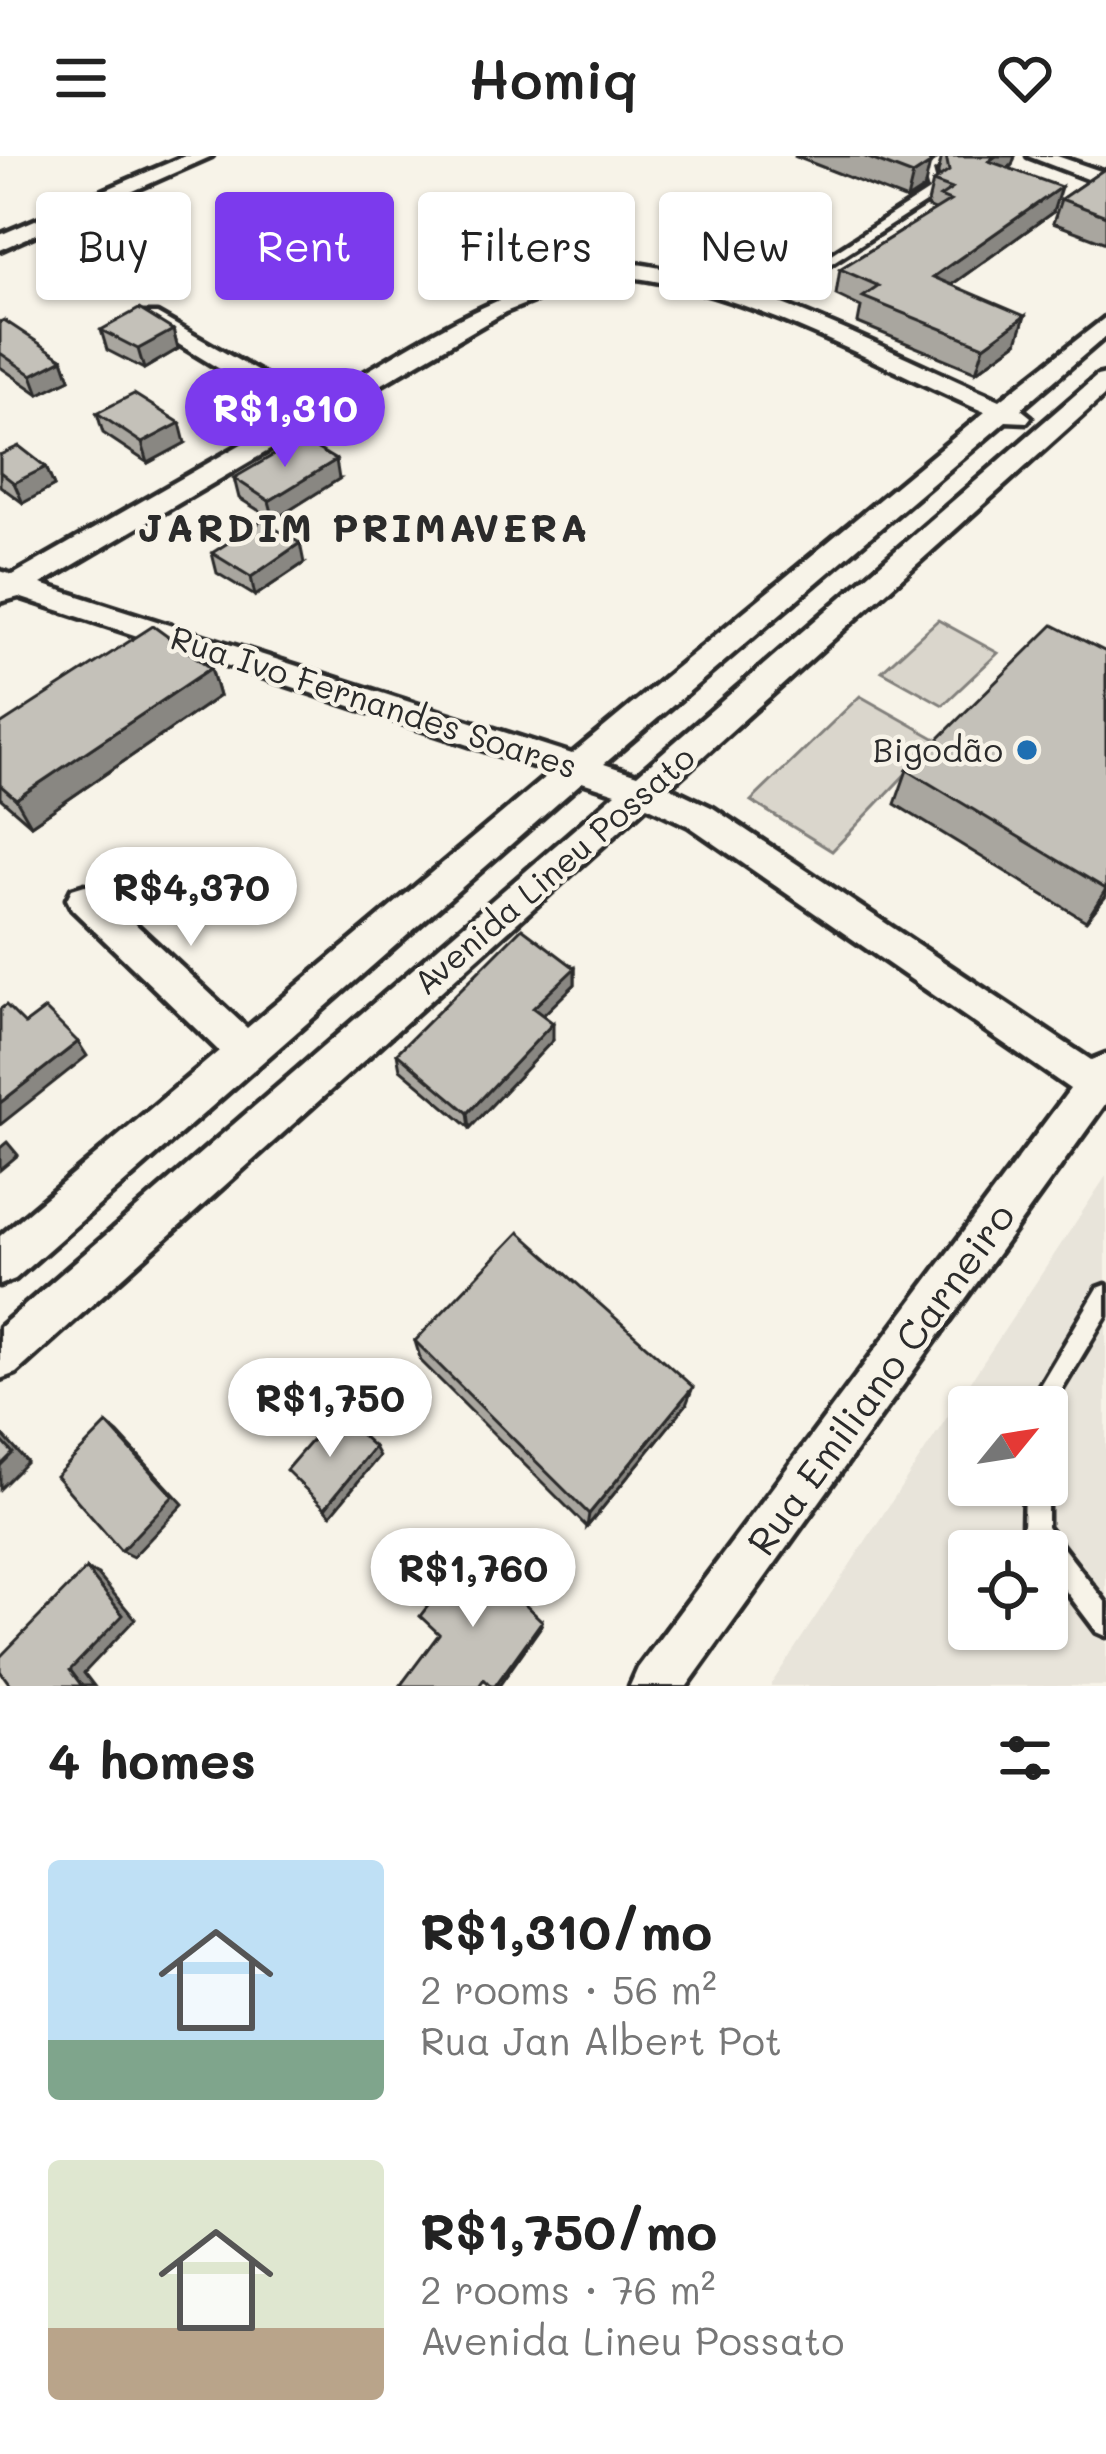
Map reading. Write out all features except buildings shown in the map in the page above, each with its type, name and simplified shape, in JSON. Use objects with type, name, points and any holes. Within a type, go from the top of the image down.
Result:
[{"type":"street","points":[[0,243],[202,156]]},
{"type":"street","points":[[1038,156],[1106,180]]},
{"type":"street","points":[[5,588],[497,308],[543,285],[574,277],[630,270],[662,274],[759,305],[1050,429]]},
{"type":"street","points":[[149,319],[313,414]]},
{"type":"street","name":"Avenida Lineu Possato","points":[[0,1264],[576,769],[1106,324]]},
{"type":"street","name":"Avenida Lineu Possato","points":[[0,1357],[1106,381]]},
{"type":"street","name":"Rua Ivo Fernandes Soares","points":[[5,588],[451,724],[645,790],[701,817],[1101,1078]]},
{"type":"street","points":[[85,899],[246,1052]]},
{"type":"street","name":"Rua Emiliano Carneiro","points":[[656,1686],[1101,1078]]},
{"type":"lane","points":[[759,305],[935,192],[928,170],[952,156]]},
{"type":"lane","points":[[1051,1386],[1106,1296]]},
{"type":"lane","points":[[1036,1506],[1035,1531],[1106,1623]]},
{"type":"shaded area","points":[[938,620],[998,653],[943,705],[882,671]]},
{"type":"shaded area","points":[[860,696],[938,740],[832,851],[751,801]]},
{"type":"shaded area","points":[[1106,1176],[1106,1686],[770,1686],[948,1416],[948,1506],[1068,1506],[1068,1386],[968,1386]]},
{"type":"place","name":"Bigodão","points":[[1027,750]]},
{"type":"district","name":"JARDIM PRIMAVERA","points":[[364,528]]}]
